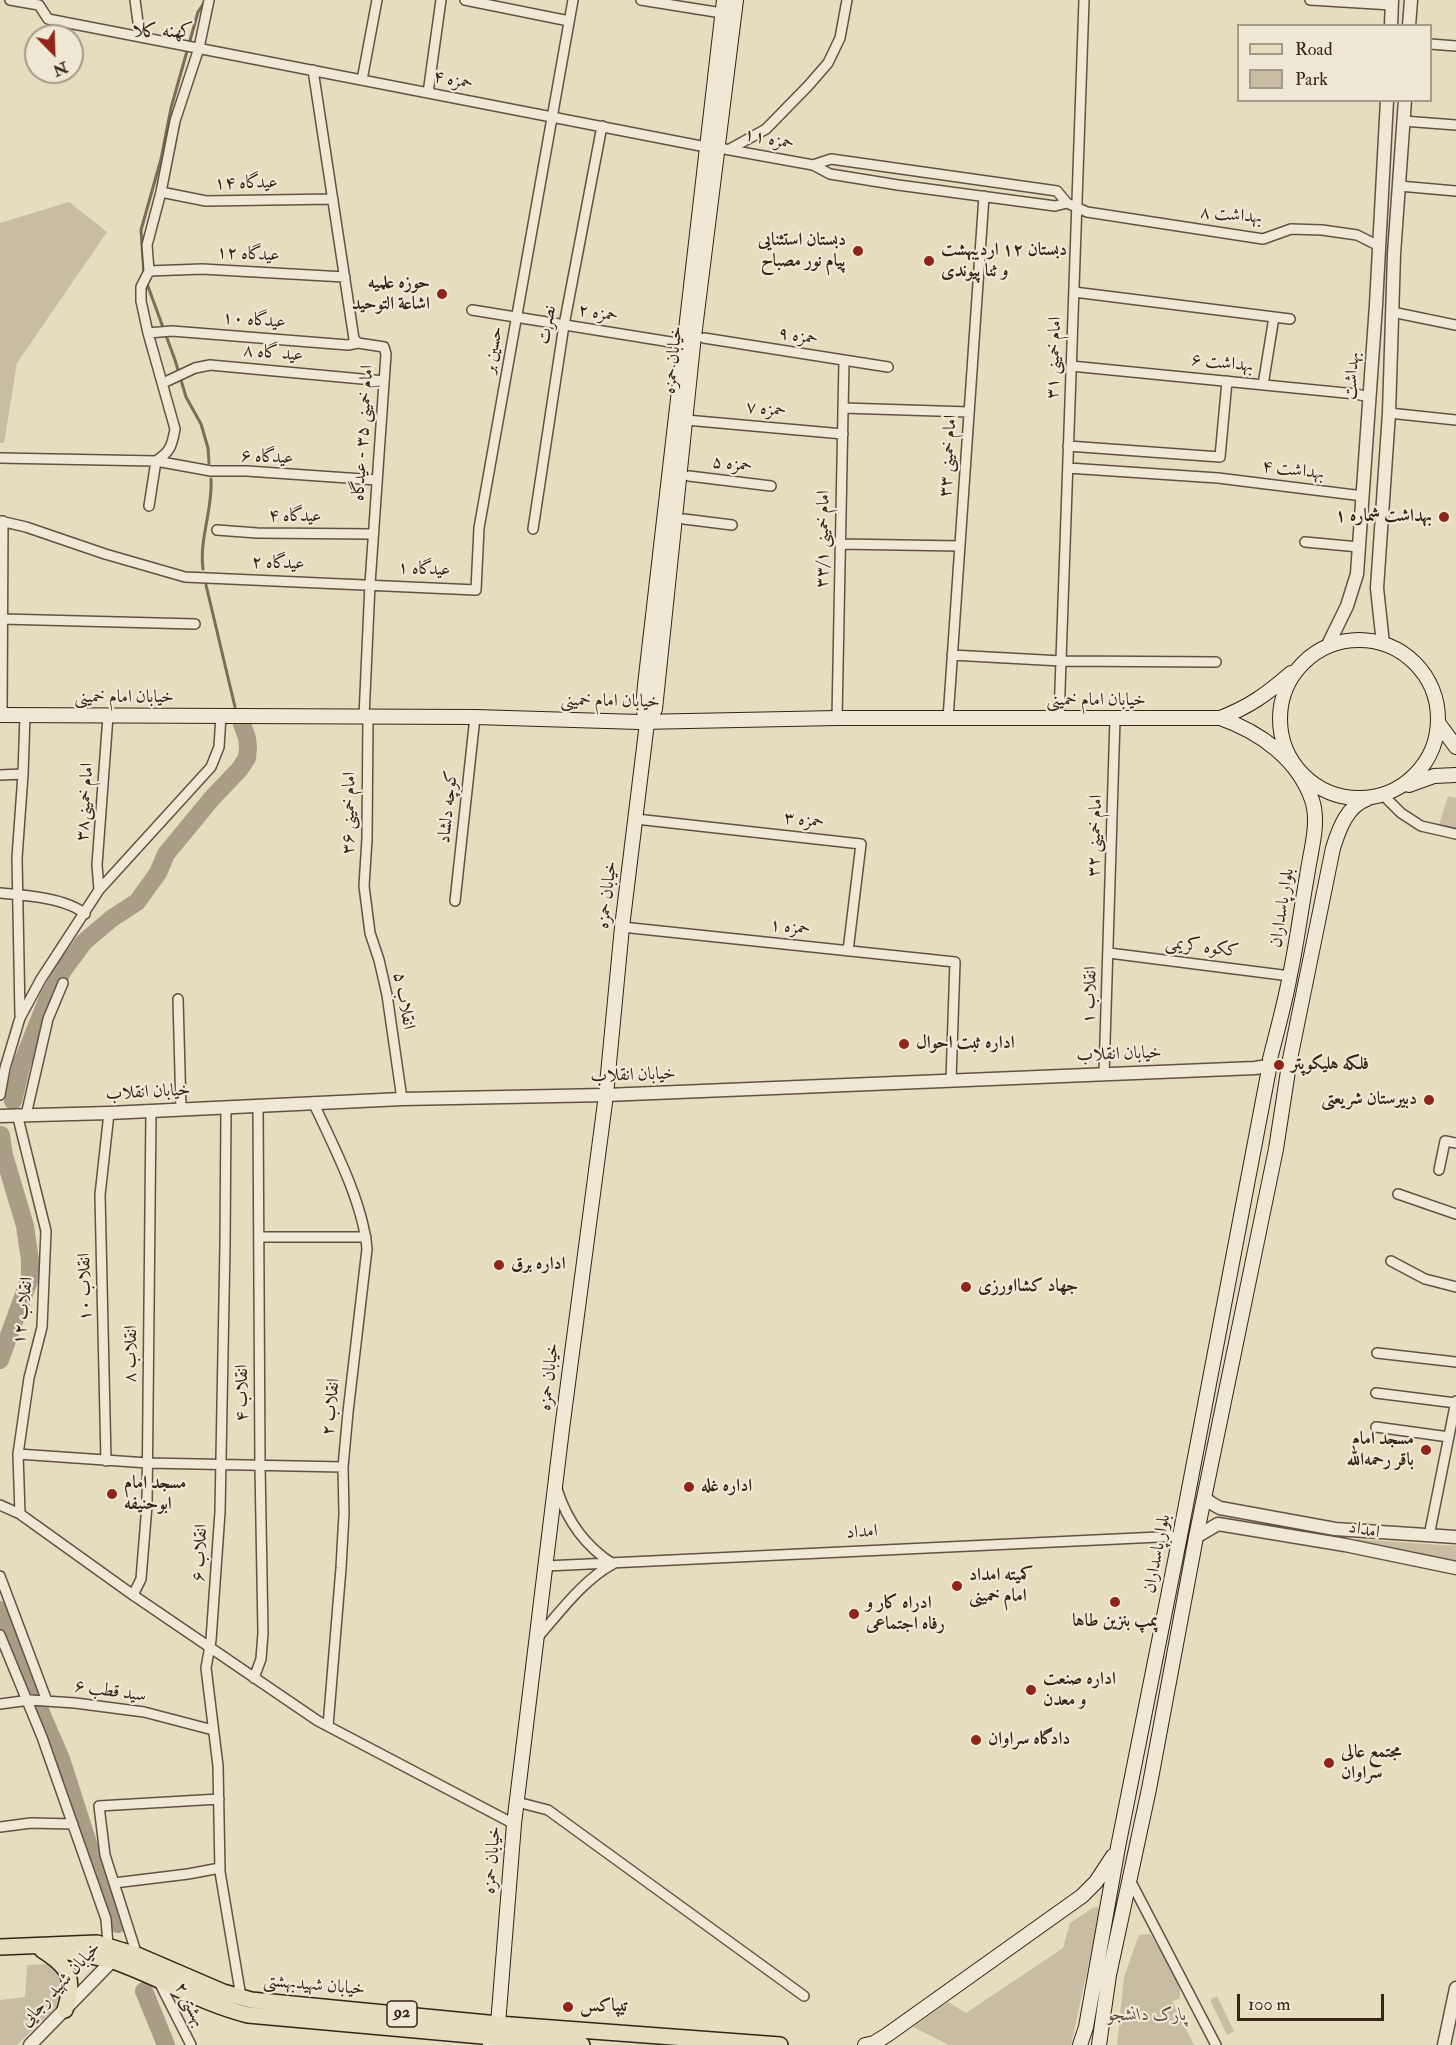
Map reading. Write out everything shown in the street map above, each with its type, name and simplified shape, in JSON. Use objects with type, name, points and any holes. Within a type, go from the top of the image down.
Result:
[{"type":"main road","name":"خیابان حمزه","points":[[494,2038],[514,1824],[555,1484],[606,1095],[622,927],[647,722],[643,708],[645,685],[693,342],[736,0]]},
{"type":"main road","name":"خیابان حمزه","points":[[718,148],[723,6]]},
{"type":"main road","name":"خیابان حمزه","points":[[647,722],[655,709],[693,342]]},
{"type":"main road","points":[[1220,718],[1249,706],[1263,697],[1303,663],[1327,647],[1356,640],[1383,644],[1406,655],[1425,674],[1436,698],[1439,724],[1432,750],[1418,773],[1383,794]]},
{"type":"main road","points":[[1294,766],[1284,746],[1279,724],[1281,702],[1290,681],[1303,663]]},
{"type":"main road","name":"خیابان امام خمینی","points":[[1,716],[475,717],[647,722],[837,718],[1220,718]]},
{"type":"main road","points":[[1220,718],[1255,733],[1268,742],[1309,782],[1328,793],[1349,798],[1383,794],[1434,776],[1456,775]]},
{"type":"main road","points":[[1439,724],[1456,747]]},
{"type":"main road","name":"بلوار پاسداران","points":[[1091,2043],[1118,1846],[1180,1536],[1269,1064],[1290,976],[1315,817],[1313,802],[1306,784],[1294,766]]},
{"type":"main road","name":"بلوار پاسداران","points":[[1091,2043],[1130,1880],[1176,1655],[1196,1536],[1276,1149],[1288,1067],[1333,848],[1339,829],[1351,810],[1360,802],[1383,794]]},
{"type":"main road","points":[[1269,1064],[1276,1076],[1282,1075],[1288,1067]]},
{"type":"main road","points":[[1180,1536],[1196,1536]]},
{"type":"main road","points":[[865,2045],[874,2043],[887,2035],[1082,1896],[1107,1867],[1118,1846]]},
{"type":"main road","name":"خیابان شهیدبهشتی","points":[[0,1947],[97,1943],[158,1980],[223,2009],[248,2015],[582,2045]]},
{"type":"main road","points":[[34,1945],[60,1961],[66,1969],[70,1992],[64,2010]]},
{"type":"main road","name":"خیابان شهیدبهشتی","points":[[112,1951],[137,1955],[223,1992],[251,2000],[494,2038],[780,2045]]},
{"type":"street","name":"حمزه ۴","points":[[10,0],[39,5],[48,19],[718,148]]},
{"type":"street","points":[[135,0],[140,38]]},
{"type":"street","points":[[149,507],[156,461],[168,453],[175,429],[148,333],[141,287],[149,271],[147,245],[178,111],[209,0]]},
{"type":"street","points":[[362,80],[376,0]]},
{"type":"street","points":[[428,93],[441,0]]},
{"type":"street","points":[[465,0],[568,21]]},
{"type":"street","name":"حسین بر","points":[[476,590],[479,528],[573,0]]},
{"type":"street","points":[[641,0],[723,6]]},
{"type":"street","points":[[718,148],[766,129],[808,86],[828,63],[840,38],[847,0]]},
{"type":"street","name":"امام خمینی ۳۱","points":[[1059,718],[1084,0]]},
{"type":"street","points":[[1310,0],[1392,2],[1391,24]]},
{"type":"street","points":[[1409,24],[1411,0]]},
{"type":"street","points":[[1432,44],[1456,46]]},
{"type":"street","name":"امام خمینی ۳۵ - عیدگاه","points":[[313,70],[354,339],[358,343],[384,347],[386,354],[370,584],[366,717]]},
{"type":"street","name":"بهداشت","points":[[1327,647],[1353,590],[1357,574],[1376,305],[1387,102]]},
{"type":"street","name":"بهداشت","points":[[1383,644],[1377,588],[1389,413],[1392,310],[1405,102]]},
{"type":"street","points":[[1404,122],[1456,125]]},
{"type":"street","name":"نصرت","points":[[533,529],[564,325],[602,126]]},
{"type":"street","name":"حمزه ۱۱","points":[[718,148],[813,165]]},
{"type":"street","name":"بهداشت ۸","points":[[813,165],[831,159],[1057,191],[1067,203],[1087,212],[1263,239],[1291,229],[1322,230],[1357,235],[1379,246]]},
{"type":"street","points":[[813,165],[830,174],[898,185],[1055,206],[1067,203]]},
{"type":"street","points":[[1399,186],[1456,191]]},
{"type":"street","name":"عیدگاه ۱۴","points":[[160,192],[206,201],[333,199]]},
{"type":"street","name":"امام خمینی ۳۳","points":[[948,719],[984,196]]},
{"type":"street","name":"عیدگاه ۱۲","points":[[149,271],[202,269],[345,277]]},
{"type":"street","points":[[1074,292],[1290,319]]},
{"type":"street","points":[[1376,305],[1456,325]]},
{"type":"street","name":"حمزه ۲","points":[[472,310],[693,342]]},
{"type":"street","points":[[1263,385],[1274,317]]},
{"type":"street","name":"عیدگاه ۱۰","points":[[148,333],[172,331],[348,345],[358,343]]},
{"type":"street","name":"حمزه ۹","points":[[693,342],[888,367]]},
{"type":"street","name":"امام خمینی ۳۳/۱","points":[[837,718],[844,361]]},
{"type":"street","name":"عید گاه ۸","points":[[162,383],[195,368],[210,365],[384,381]]},
{"type":"street","name":"بهداشت ۶","points":[[1071,366],[1369,397]]},
{"type":"street","points":[[1068,446],[1220,457],[1227,381]]},
{"type":"street","points":[[843,408],[969,412]]},
{"type":"street","points":[[1389,413],[1456,420]]},
{"type":"street","name":"حمزه ۷","points":[[686,420],[843,434]]},
{"type":"street","name":"عیدگاه ۶","points":[[0,458],[156,461],[211,471],[247,471],[377,480]]},
{"type":"street","name":"بهداشت ۴","points":[[1068,468],[1218,478],[1363,500]]},
{"type":"street","name":"حمزه ۵","points":[[689,476],[771,486]]},
{"type":"street","points":[[1363,500],[1383,506]]},
{"type":"street","points":[[684,519],[732,525]]},
{"type":"street","points":[[1,716],[2,521]]},
{"type":"street","name":"عیدگاه ۲","points":[[2,521],[185,577],[370,584]]},
{"type":"street","name":"عیدگاه ۴","points":[[217,530],[257,533],[373,534]]},
{"type":"street","points":[[1305,542],[1359,547]]},
{"type":"street","points":[[840,544],[960,546]]},
{"type":"street","name":"عیدگاه ۱","points":[[370,584],[476,590]]},
{"type":"street","points":[[3,619],[195,624]]},
{"type":"street","points":[[952,655],[1061,661],[1216,662]]},
{"type":"street","points":[[20,1018],[17,858],[25,715]]},
{"type":"street","name":"امام خمینی۳۸","points":[[99,890],[98,866],[108,716]]},
{"type":"street","points":[[0,1095],[5,1068],[20,1018],[37,986],[99,890],[211,767],[219,747],[221,716]]},
{"type":"street","name":"امام خمینی ۳۶","points":[[366,717],[367,839],[364,886],[366,910]]},
{"type":"street","name":"کوچه دلشاد","points":[[455,901],[475,717]]},
{"type":"street","name":"امام خمینی ۳۲","points":[[1109,953],[1115,719]]},
{"type":"street","points":[[0,775],[23,774]]},
{"type":"street","points":[[1383,794],[1401,813],[1421,826],[1456,834]]},
{"type":"street","name":"حمزه ۳","points":[[636,819],[861,844],[848,951]]},
{"type":"street","points":[[0,893],[78,907],[85,914]]},
{"type":"street","name":"انقلاب ۵","points":[[366,910],[387,995],[402,1099]]},
{"type":"street","name":"حمزه ۱","points":[[622,927],[955,962],[951,1080]]},
{"type":"street","name":"ککوه کریمی","points":[[1109,953],[1290,976]]},
{"type":"street","name":"انقلاب ۱","points":[[1104,1074],[1109,953]]},
{"type":"street","points":[[22,1114],[48,1018],[63,983]]},
{"type":"street","points":[[178,999],[181,1109]]},
{"type":"street","name":"خیابان انقلاب","points":[[0,1116],[226,1108],[313,1102],[606,1095],[1255,1068],[1269,1064]]},
{"type":"street","name":"انقلاب ۲","points":[[313,1102],[343,1169],[366,1237],[367,1249],[343,1467],[344,1514],[341,1568],[328,1726]]},
{"type":"street","name":"انقلاب ۴","points":[[254,1678],[261,1659],[263,1633],[258,1106]]},
{"type":"street","name":"انقلاب ۶","points":[[226,1108],[219,1556],[206,1668],[218,1766],[220,1868],[225,1912],[241,1997]]},
{"type":"street","name":"انقلاب ۸","points":[[133,1595],[141,1579],[147,1505],[151,1110]]},
{"type":"street","name":"انقلاب ۱۰","points":[[106,1461],[100,1195],[109,1113]]},
{"type":"street","name":"انقلاب ۱۲","points":[[20,1514],[18,1454],[29,1378],[42,1327],[46,1231],[22,1114]]},
{"type":"street","points":[[1439,1170],[1445,1141],[1456,1143]]},
{"type":"street","points":[[1398,1194],[1456,1214]]},
{"type":"street","points":[[259,1237],[366,1237]]},
{"type":"street","points":[[1390,1261],[1425,1279],[1456,1287]]},
{"type":"street","points":[[1377,1353],[1456,1362]]},
{"type":"street","points":[[1376,1393],[1456,1402],[1429,1536]]},
{"type":"street","points":[[1376,1427],[1449,1437]]},
{"type":"street","points":[[18,1454],[148,1463],[343,1467]]},
{"type":"street","points":[[555,1484],[569,1519],[586,1543],[598,1555],[613,1564]]},
{"type":"street","name":"امداد","points":[[1204,1497],[1220,1508],[1348,1530],[1456,1538]]},
{"type":"street","points":[[0,1505],[20,1514],[210,1649],[328,1726],[514,1824]]},
{"type":"street","name":"امداد","points":[[1196,1536],[1218,1524],[1345,1545],[1456,1568]]},
{"type":"street","points":[[1345,1545],[1348,1530]]},
{"type":"street","name":"امداد","points":[[546,1566],[1180,1536]]},
{"type":"street","points":[[538,1637],[589,1581],[600,1571],[613,1564]]},
{"type":"street","points":[[0,1576],[47,1701]]},
{"type":"street","points":[[0,1635],[42,1737],[73,1824],[106,1919],[112,1951]]},
{"type":"street","name":"سید قطب ۶","points":[[0,1704],[26,1700],[47,1701],[144,1712],[213,1730]]},
{"type":"street","points":[[137,1955],[105,1855],[99,1806],[219,1799]]},
{"type":"street","points":[[517,1802],[548,1810],[804,1996]]},
{"type":"street","points":[[0,1827],[31,1823],[73,1824]]},
{"type":"street","points":[[114,1883],[220,1868]]},
{"type":"street","points":[[1130,1880],[1216,2045]]},
{"type":"street","name":"خیابان شهید رجایی","points":[[30,2045],[64,2010],[112,1951]]},
{"type":"street","name":"بهشتی ۲","points":[[158,1980],[191,2045]]},
{"type":"street","points":[[1444,2045],[1456,1988]]},
{"type":"green space","points":[[69,202],[107,232],[17,363],[4,443],[0,443],[0,223]]},
{"type":"green space","points":[[1448,796],[1456,798],[1456,829],[1439,825]]},
{"type":"green space","points":[[1356,1539],[1456,1546],[1456,1564],[1355,1544]]},
{"type":"green space","points":[[1098,1907],[1100,1912],[1071,2045],[949,2045],[913,2027],[948,2002],[966,2013],[1063,1948],[1070,1923]]},
{"type":"green space","name":"پارک دانشجو","points":[[1150,1934],[1179,1984],[1179,1999],[1172,2001],[1194,2045],[1117,2045],[1124,1977],[1139,1935]]},
{"type":"green space","points":[[48,1964],[56,1967],[65,1983],[60,2003],[17,2045],[0,2045],[0,2000],[25,1997],[27,1965]]},
{"type":"green space","points":[[1217,1996],[1234,2032],[1227,2035],[1211,2002],[1212,1998]]},
{"type":"waterway","points":[[144,275],[141,230],[161,159],[171,108],[198,12],[206,0]]},
{"type":"waterway","points":[[146,281],[186,397],[201,424],[208,448],[209,463]]},
{"type":"waterway","points":[[203,569],[203,546],[211,479]]},
{"type":"waterway","points":[[206,585],[235,707]]},
{"type":"waterway","points":[[13,1101],[22,1063],[48,998],[64,969],[84,942],[111,919],[137,902],[158,873],[166,854],[213,797],[239,770],[247,758],[248,747],[242,724]]},
{"type":"waterway","points":[[0,1360],[30,1278],[25,1226],[4,1155],[1,1135]]},
{"type":"waterway","points":[[0,1610],[32,1692]]},
{"type":"waterway","points":[[39,1708],[61,1759],[95,1865],[118,1924]]},
{"type":"waterway","points":[[144,1991],[166,2045]]},
{"type":"place","name":"دبستان استثنایی پیام نور مصباح","points":[[858,251]]},
{"type":"place","name":"دبستان ۱۲ اردیبهشت و ثنا پیوندی","points":[[929,261]]},
{"type":"place","name":"حوزه علمیه اشاعة التوحید","points":[[442,294]]},
{"type":"place","name":"بهداشت شماره ۱","points":[[1444,517]]},
{"type":"place","name":"اداره ثبت احوال","points":[[904,1044]]},
{"type":"place","name":"فلکه هلیکوپتر","points":[[1279,1065]]},
{"type":"place","name":"دبیرستان شریعتی","points":[[1429,1100]]},
{"type":"place","name":"اداره برق","points":[[499,1265]]},
{"type":"place","name":"جهاد کشااورزی","points":[[966,1287]]},
{"type":"place","name":"مسجد امام باقر رحمه‌الله","points":[[1426,1450]]},
{"type":"place","name":"اداره غله","points":[[689,1487]]},
{"type":"place","name":"مسجد امام ابوحنیفه","points":[[112,1494]]},
{"type":"place","name":"کمیته امداد امام خمینی","points":[[957,1586]]},
{"type":"place","name":"پمپ بنزین طاها","points":[[1115,1602]]},
{"type":"place","name":"ادراه کار و رفاه اجتماعی","points":[[854,1614]]},
{"type":"place","name":"اداره صنعت و معدن","points":[[1031,1690]]},
{"type":"place","name":"دادگاه سراوان","points":[[976,1740]]},
{"type":"place","name":"مجتمع عالی سراوان","points":[[1329,1763]]},
{"type":"place","name":"تیپاکس","points":[[568,2007]]},
{"type":"district","name":"کهنه کلا","points":[[163,33]]}]
